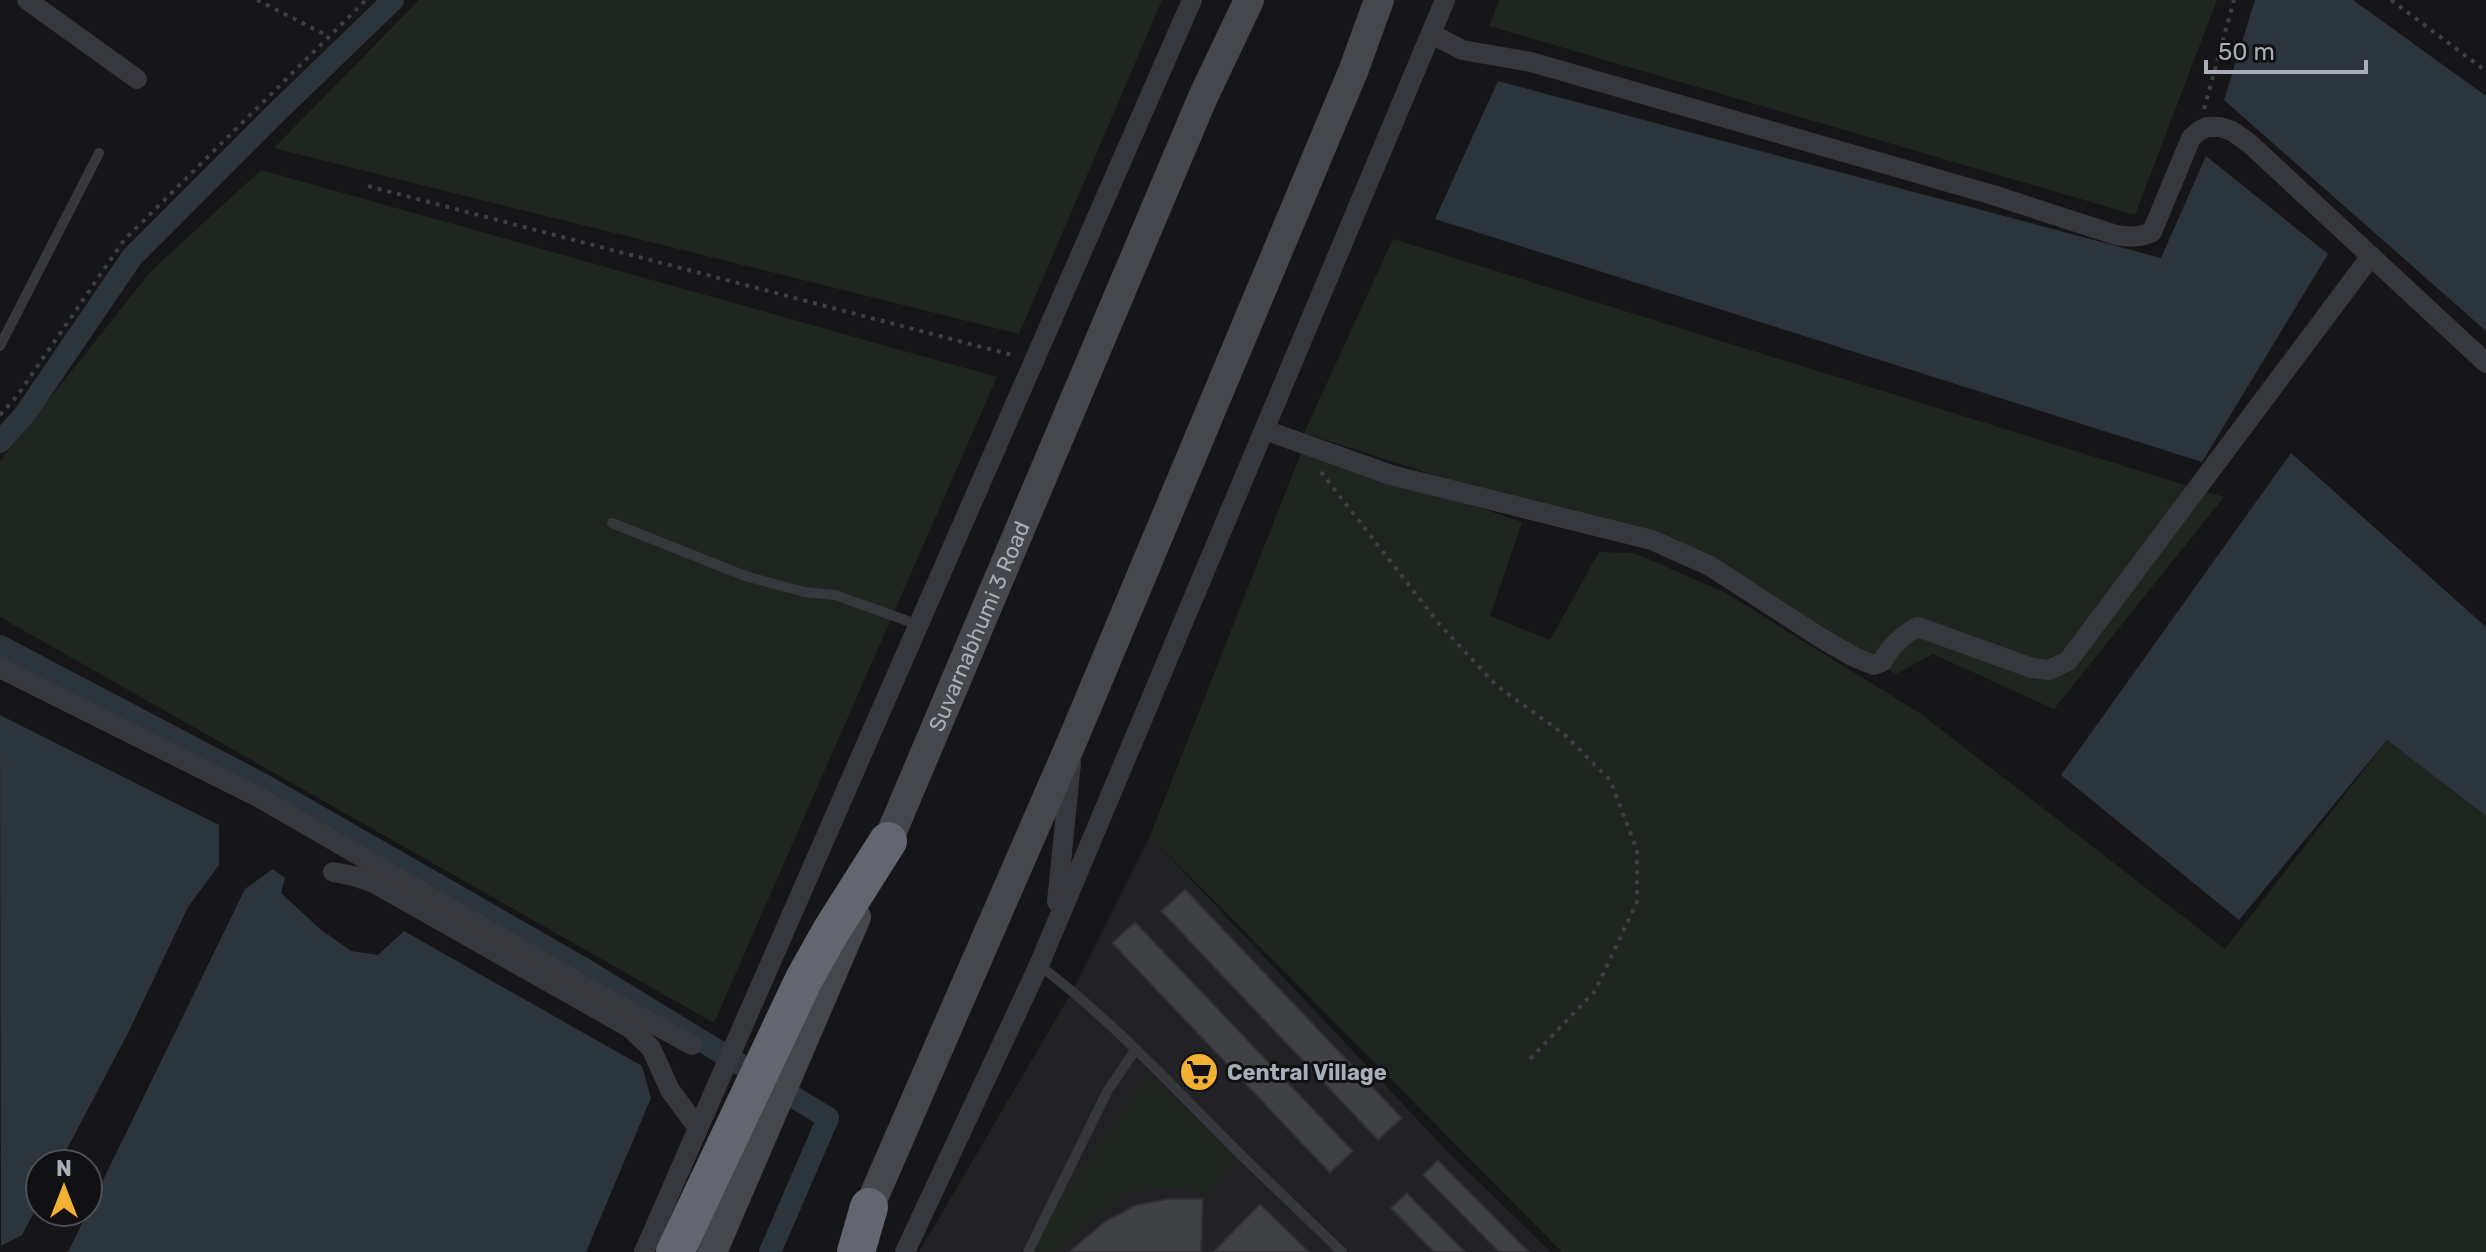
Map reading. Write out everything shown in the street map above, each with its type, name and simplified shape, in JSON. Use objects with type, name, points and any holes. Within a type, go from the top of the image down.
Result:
[{"type":"highway","points":[[675,1252],[804,979],[888,841]]},
{"type":"highway","points":[[856,1252],[869,1207]]},
{"type":"main road","name":"Suvarnabhumi 3 Road","points":[[888,841],[1203,97],[1249,0]]},
{"type":"main road","points":[[849,1252],[1073,739],[1354,69],[1379,0]]},
{"type":"main road","points":[[1354,69],[1401,0]]},
{"type":"main road","points":[[712,1252],[740,1111]]},
{"type":"street","points":[[769,1048],[919,625],[1192,0]]},
{"type":"street","points":[[905,1252],[1039,965],[1445,0]]},
{"type":"street","points":[[36,2],[137,79]]},
{"type":"street","points":[[1432,34],[1462,50],[1531,62],[2131,238],[2152,232],[2191,138],[2207,127],[2220,127],[2249,143],[2486,363]]},
{"type":"street","points":[[1265,430],[1391,475],[1652,540],[1710,566],[1821,638],[1874,665],[1882,662],[1907,633],[1918,627],[2032,668],[2049,670],[2068,661],[2371,256]]},
{"type":"street","points":[[0,668],[260,798],[692,1045]]},
{"type":"street","points":[[1055,922],[1073,739]]},
{"type":"street","points":[[333,872],[374,883],[630,1028],[651,1048],[670,1090],[698,1128]]},
{"type":"street","points":[[644,1252],[698,1128],[740,1111]]},
{"type":"lane","points":[[0,346],[99,153]]},
{"type":"lane","points":[[612,523],[745,576],[804,592],[835,595],[919,625]]},
{"type":"lane","points":[[1039,965],[1074,992],[1136,1049],[1342,1252]]},
{"type":"lane","points":[[1028,1252],[1108,1090],[1136,1049]]},
{"type":"path","points":[[257,0],[328,36]]},
{"type":"path","points":[[0,415],[17,396],[124,240],[366,0]]},
{"type":"path","points":[[2199,131],[2234,0]]},
{"type":"path","points":[[2391,0],[2486,71]]},
{"type":"path","points":[[368,186],[1034,360]]},
{"type":"path","points":[[1297,442],[1440,625],[1468,656],[1497,686],[1565,735],[1610,780],[1637,850],[1637,902],[1595,991],[1528,1061]]},
{"type":"shaded area","points":[[419,0],[1162,0],[1019,334],[274,148]]},
{"type":"shaded area","points":[[1499,0],[2217,0],[2135,215],[1489,26]]},
{"type":"shaded area","points":[[2255,0],[2353,0],[2486,96],[2486,331],[2224,100]]},
{"type":"shaded area","points":[[1498,81],[2161,258],[2206,156],[2328,254],[2202,462],[1435,219]]},
{"type":"shaded area","points":[[261,170],[997,377],[714,1023],[0,617],[0,461],[151,271]]},
{"type":"shaded area","points":[[1393,239],[2224,497],[2054,709],[1933,654],[1896,674],[1733,571],[1304,433]]},
{"type":"shaded area","points":[[1303,448],[1522,522],[1490,616],[1550,640],[1599,552],[1634,553],[1724,592],[1921,714],[2225,949],[2387,740],[2486,816],[2486,1252],[1562,1252],[1150,836]]},
{"type":"shaded area","points":[[2291,453],[2486,627],[2486,816],[2387,740],[2239,920],[2061,775]]},
{"type":"shaded area","points":[[0,715],[219,825],[219,865],[188,907],[128,1033],[67,1148],[24,1148],[26,1228],[22,1235],[1,1246]]},
{"type":"shaded area","name":"Central Village","points":[[1150,836],[1450,1154],[1551,1252],[919,1252],[1073,990]]},
{"type":"shaded area","points":[[273,869],[285,878],[281,893],[320,929],[351,951],[378,955],[404,931],[642,1066],[651,1098],[586,1252],[68,1252],[80,1228],[104,1228],[104,1178],[245,889]]},
{"type":"shaded area","points":[[1149,1074],[1236,1157],[1208,1194],[1180,1187],[1125,1192],[1053,1252],[1027,1252]]},
{"type":"building","points":[[1185,889],[1402,1118],[1378,1140],[1161,911]]},
{"type":"building","points":[[1135,922],[1353,1151],[1330,1173],[1112,943]]},
{"type":"building","points":[[1438,1160],[1529,1252],[1499,1252],[1423,1175]]},
{"type":"building","points":[[1407,1193],[1465,1252],[1434,1252],[1391,1208]]},
{"type":"building","points":[[1167,1199],[1203,1199],[1201,1252],[1069,1252],[1104,1222],[1136,1205]]},
{"type":"building","points":[[1260,1204],[1309,1252],[1213,1252]]},
{"type":"waterway","points":[[0,442],[25,414],[132,257],[393,0]]},
{"type":"waterway","points":[[0,646],[264,785],[581,967],[828,1118],[770,1252]]},
{"type":"place","name":"Central Village","points":[[1199,1072]]}]
